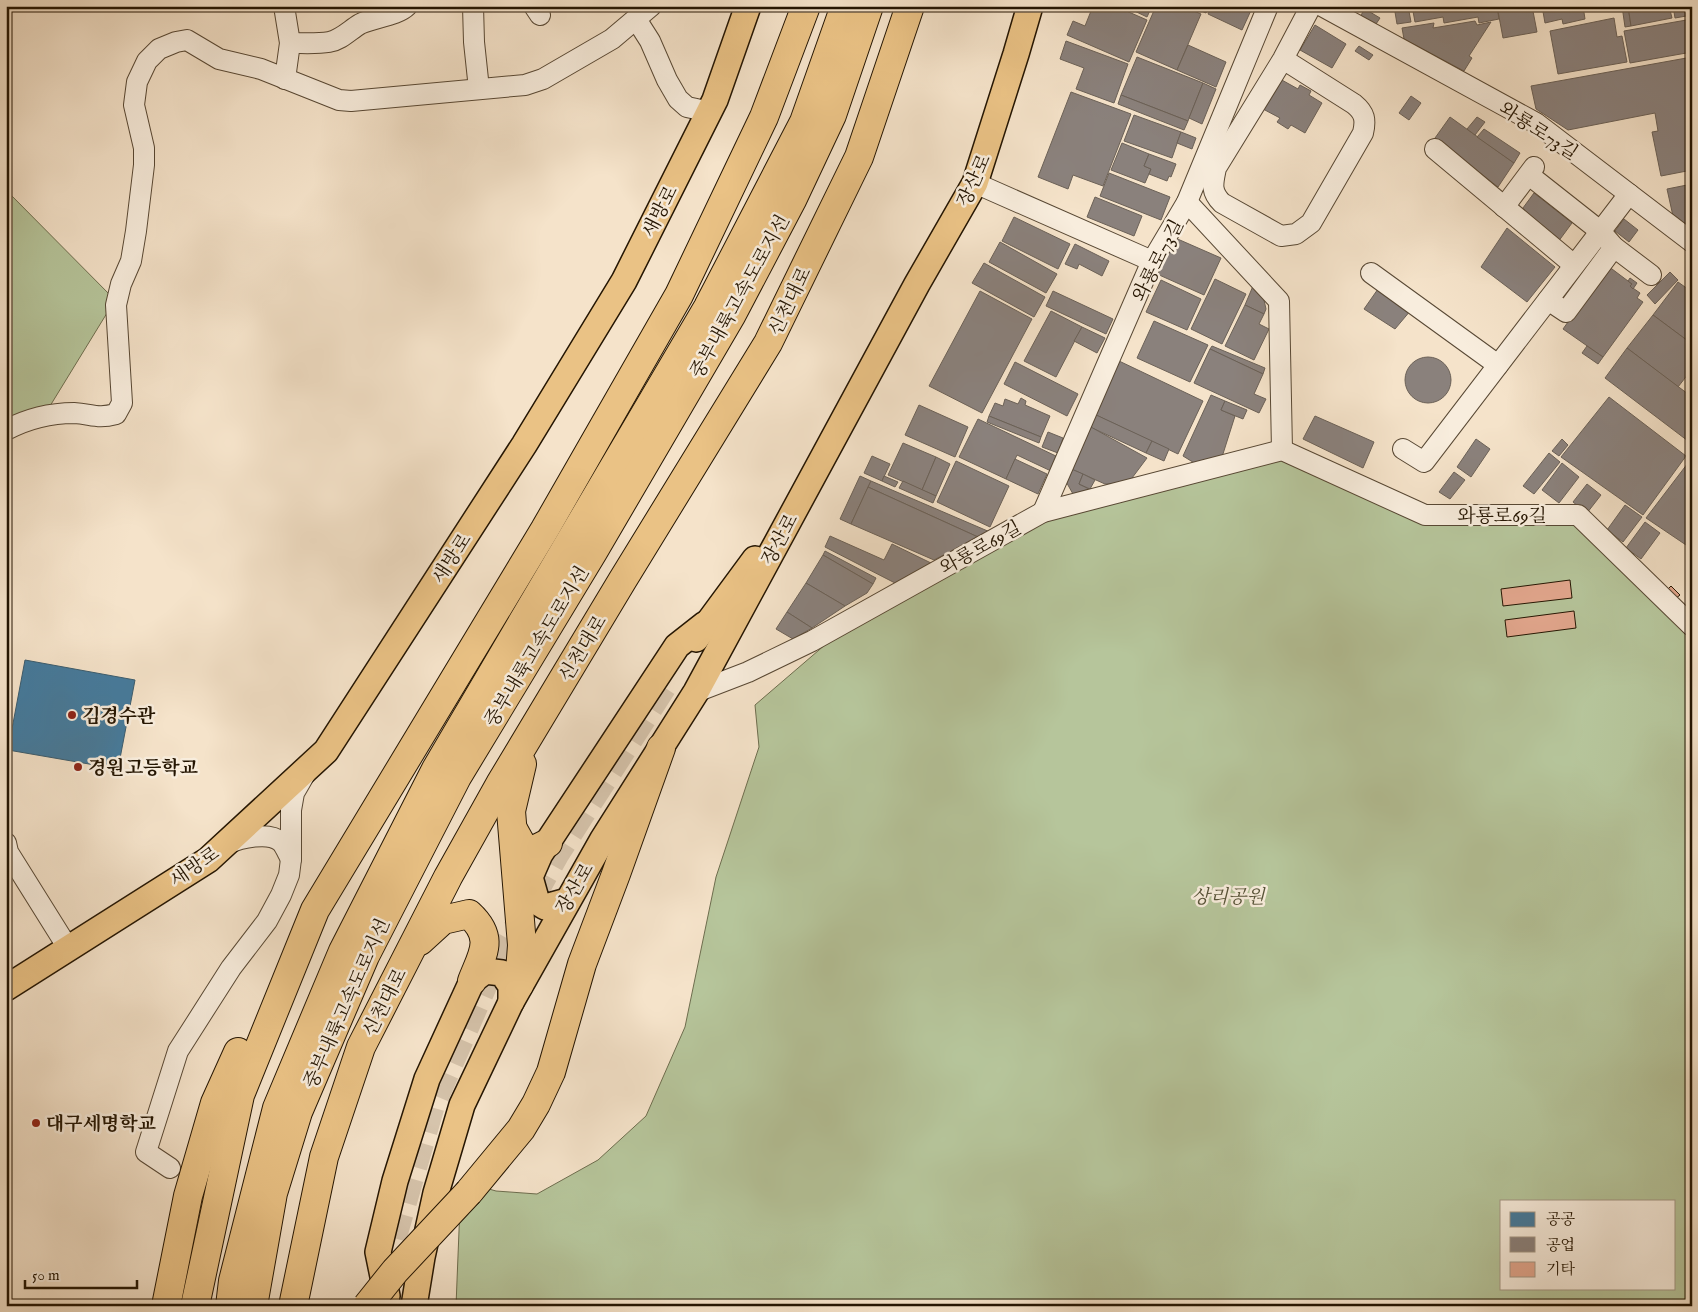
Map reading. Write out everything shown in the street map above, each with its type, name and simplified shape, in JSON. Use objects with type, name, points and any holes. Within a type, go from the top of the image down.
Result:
[{"type":"highway","points":[[166,1306],[188,1196],[215,1103],[258,1009],[315,910],[545,529],[679,295],[764,116],[806,6]]},
{"type":"highway","name":"중부내륙고속도로지선","points":[[230,1306],[234,1281],[277,1108],[343,951],[436,769],[708,307],[804,122],[845,6]]},
{"type":"highway","name":"중부내륙고속도로지선","points":[[253,1306],[273,1193],[298,1112],[365,956],[456,776],[593,552],[731,316],[792,200],[832,115],[869,6]]},
{"type":"highway","name":"신천대로","points":[[293,1306],[324,1157],[361,1047],[448,876],[622,581],[768,343],[859,157],[910,6]]},
{"type":"highway","points":[[515,994],[522,945],[511,811],[530,735]]},
{"type":"highway","points":[[380,1302],[395,1271],[469,1192],[521,1129],[536,1104],[551,1072],[582,964],[661,748]]},
{"type":"highway","points":[[513,829],[523,847],[532,851],[548,843]]},
{"type":"highway","points":[[195,1306],[240,1095],[315,910]]},
{"type":"highway","points":[[411,949],[443,920],[469,914],[480,924],[486,946],[472,981]]},
{"type":"main road","name":"새방로","points":[[6,988],[208,860],[326,751],[524,445],[624,281],[716,100],[748,6]]},
{"type":"main road","name":"장산로","points":[[414,1306],[422,1257],[436,1193],[462,1105],[515,994],[603,838],[696,692],[917,284],[976,183],[1030,6]]},
{"type":"main road","name":"장산로","points":[[685,655],[705,624],[801,499]]},
{"type":"main road","points":[[567,902],[545,907],[536,902],[530,877],[540,854],[678,646],[705,624]]},
{"type":"main road","points":[[380,1302],[378,1252],[395,1181],[427,1079],[472,981],[485,971],[502,973],[515,994]]},
{"type":"main road","points":[[380,1302],[394,1238]]},
{"type":"street","points":[[284,6],[290,43],[286,79]]},
{"type":"street","points":[[290,43],[330,42],[340,38],[361,24],[377,17],[400,12],[407,6]]},
{"type":"street","points":[[473,6],[474,42],[479,89]]},
{"type":"street","name":"와룡로73길","points":[[1043,512],[1152,261],[1187,202],[1268,6]]},
{"type":"street","points":[[1283,59],[1362,110],[1366,122],[1363,133],[1311,223],[1296,234],[1281,236],[1222,203],[1214,195],[1213,182],[1216,168],[1283,59],[1311,6]]},
{"type":"street","name":"와룡로73길","points":[[1322,6],[1536,123],[1692,242]]},
{"type":"street","points":[[6,430],[17,424],[47,415],[75,413],[103,418],[116,414],[122,403],[116,305],[121,284],[131,261],[144,165],[144,148],[134,105],[137,82],[147,61],[159,49],[187,40],[219,59],[262,69],[339,100],[352,101],[525,84],[543,79],[612,39],[644,12],[650,41],[667,80],[678,99],[687,106],[710,112]]},
{"type":"street","points":[[1435,150],[1574,265]]},
{"type":"street","points":[[1504,207],[1532,171],[1600,231],[1614,248],[1651,275]]},
{"type":"street","points":[[976,183],[1152,261]]},
{"type":"street","points":[[1402,449],[1424,462],[1629,194]]},
{"type":"street","points":[[1187,202],[1280,301],[1282,450]]},
{"type":"street","points":[[1548,300],[1566,312],[1614,248]]},
{"type":"street","points":[[1371,273],[1498,366]]},
{"type":"street","name":"와룡로69길","points":[[696,692],[748,672],[812,640],[1043,512],[1282,450],[1425,515],[1578,515],[1692,626]]},
{"type":"street","points":[[170,1168],[146,1152],[178,1051],[231,968],[267,921],[284,888],[289,875],[291,859],[290,810],[294,793],[312,764]]},
{"type":"street","points":[[225,845],[236,840],[254,836],[269,838],[280,842],[291,859]]},
{"type":"street","points":[[6,843],[8,852],[68,948]]},
{"type":"green space","points":[[6,190],[115,300],[50,406],[6,418]]},
{"type":"green space","name":"상리공원","points":[[1285,459],[1424,524],[1576,525],[1692,641],[1692,1306],[456,1306],[461,1181],[496,1191],[537,1194],[598,1160],[646,1116],[685,1027],[716,877],[759,747],[755,705],[826,644],[1044,520]]},
{"type":"building: 공공","name":"김경수관","points":[[25,660],[135,680],[118,769],[8,750]]},
{"type":"building: 공업","points":[[1093,6],[1115,6],[1147,20],[1129,62],[1067,35],[1073,21],[1085,26]]},
{"type":"building: 공업","points":[[1124,6],[1152,6],[1147,17]]},
{"type":"building: 공업","points":[[1156,6],[1182,6],[1201,14],[1177,70],[1136,52]]},
{"type":"building: 공업","points":[[1190,6],[1209,6],[1206,13]]},
{"type":"building: 공업","points":[[1212,6],[1253,6],[1242,30],[1208,14]]},
{"type":"building: 공업","points":[[1394,6],[1408,6],[1411,22],[1397,24]]},
{"type":"building: 공업","points":[[1412,6],[1497,6],[1499,19],[1479,23],[1478,17],[1444,23],[1443,17],[1415,22]]},
{"type":"building: 공업","points":[[1497,6],[1532,6],[1537,32],[1503,38]]},
{"type":"building: 공업","points":[[1542,6],[1583,6],[1585,19],[1563,24],[1562,19],[1545,23]]},
{"type":"building: 공업","points":[[1622,6],[1628,6],[1631,26],[1625,27]]},
{"type":"building: 공업","points":[[1628,6],[1669,6],[1672,18],[1631,26]]},
{"type":"building: 공업","points":[[1673,6],[1692,6],[1692,15],[1675,18]]},
{"type":"building: 공업","points":[[1365,9],[1380,18],[1374,27],[1359,18]]},
{"type":"building: 공업","points":[[1614,18],[1617,37],[1622,36],[1627,62],[1558,74],[1550,31]]},
{"type":"building: 공업","points":[[1692,19],[1692,52],[1630,63],[1624,31]]},
{"type":"building: 공업","points":[[1475,21],[1477,25],[1491,22],[1469,56],[1472,58],[1464,71],[1404,39],[1402,28],[1434,23],[1433,28]]},
{"type":"building: 공업","points":[[1315,25],[1346,44],[1332,68],[1300,50]]},
{"type":"building: 공업","points":[[1066,41],[1128,64],[1114,103],[1076,89],[1084,68],[1060,59]]},
{"type":"building: 공업","points":[[1188,45],[1226,62],[1216,87],[1177,70]]},
{"type":"building: 공업","points":[[1359,46],[1373,55],[1369,60],[1355,51]]},
{"type":"building: 공업","points":[[1137,57],[1203,83],[1188,121],[1121,95]]},
{"type":"building: 공업","points":[[1692,57],[1692,170],[1661,176],[1652,132],[1658,131],[1655,113],[1568,130],[1536,109],[1531,86]]},
{"type":"building: 공업","points":[[1280,79],[1298,89],[1300,85],[1311,91],[1309,95],[1322,103],[1305,133],[1291,125],[1288,129],[1277,122],[1280,118],[1263,109]]},
{"type":"building: 공업","points":[[1203,83],[1216,89],[1202,124],[1189,118]]},
{"type":"building: 공업","points":[[1071,92],[1131,114],[1103,186],[1073,175],[1068,189],[1038,177]]},
{"type":"building: 공업","points":[[1121,95],[1188,121],[1184,130],[1118,104]]},
{"type":"building: 공업","points":[[1411,96],[1421,103],[1409,120],[1399,113]]},
{"type":"building: 공업","points":[[1134,115],[1181,132],[1172,158],[1124,141]]},
{"type":"building: 공업","points":[[1450,117],[1514,163],[1498,187],[1435,138]]},
{"type":"building: 공업","points":[[1477,117],[1485,122],[1475,135],[1467,129]]},
{"type":"building: 공업","points":[[1484,129],[1520,153],[1514,163],[1477,137]]},
{"type":"building: 공업","points":[[1181,132],[1196,138],[1192,149],[1177,143]]},
{"type":"building: 공업","points":[[1122,143],[1149,154],[1144,166],[1151,169],[1145,183],[1111,170]]},
{"type":"building: 공업","points":[[1149,154],[1176,164],[1171,177],[1169,176],[1167,181],[1149,174],[1151,169],[1144,166]]},
{"type":"building: 공업","points":[[1109,173],[1170,197],[1161,220],[1100,196]]},
{"type":"building: 공업","points":[[1692,184],[1692,229],[1673,216],[1667,189]]},
{"type":"building: 공업","points":[[1534,193],[1572,223],[1558,242],[1520,212]]},
{"type":"building: 공업","points":[[1095,197],[1142,216],[1134,236],[1087,217]]},
{"type":"building: 공업","points":[[1014,217],[1070,244],[1058,269],[1002,241]]},
{"type":"building: 공업","points":[[1624,219],[1638,230],[1629,242],[1615,231]]},
{"type":"building: 공업","points":[[1507,228],[1555,267],[1527,302],[1481,267]]},
{"type":"building: 공업","points":[[1173,237],[1221,258],[1204,295],[1157,274]]},
{"type":"building: 공업","points":[[1000,242],[1057,274],[1046,293],[989,262]]},
{"type":"building: 공업","points":[[1075,244],[1109,261],[1102,276],[1079,264],[1077,269],[1065,264]]},
{"type":"building: 공업","points":[[984,263],[1045,297],[1034,317],[972,283]]},
{"type":"building: 공업","points":[[1608,266],[1632,284],[1630,286],[1640,293],[1637,298],[1643,302],[1603,357],[1563,329]]},
{"type":"building: 공업","points":[[1670,272],[1678,280],[1655,304],[1647,295]]},
{"type":"building: 공업","points":[[1630,278],[1637,283],[1633,289],[1630,286],[1632,284],[1628,281]]},
{"type":"building: 공업","points":[[1215,279],[1246,294],[1222,344],[1191,329]]},
{"type":"building: 공업","points":[[1161,280],[1201,299],[1187,330],[1146,312]]},
{"type":"building: 공업","points":[[1678,282],[1692,292],[1692,336],[1688,341],[1653,315]]},
{"type":"building: 공업","points":[[1253,286],[1264,300],[1266,309],[1264,314],[1245,305]]},
{"type":"building: 공업","points":[[1378,289],[1411,310],[1395,329],[1364,309]]},
{"type":"building: 공업","points":[[980,291],[1032,319],[982,413],[929,386]]},
{"type":"building: 공업","points":[[1053,291],[1113,319],[1106,334],[1046,306]]},
{"type":"building: 공업","points":[[1245,305],[1264,314],[1259,324],[1269,329],[1254,360],[1225,346]]},
{"type":"building: 공업","points":[[1051,311],[1082,327],[1056,377],[1024,361]]},
{"type":"building: 공업","points":[[1653,315],[1692,344],[1692,369],[1678,387],[1627,348]]},
{"type":"building: 공업","points":[[1154,321],[1208,345],[1190,382],[1137,358]]},
{"type":"building: 공업","points":[[1082,327],[1105,338],[1097,353],[1074,341]]},
{"type":"building: 공업","points":[[1212,346],[1265,368],[1263,374],[1210,349]]},
{"type":"building: 공업","points":[[1587,346],[1603,357],[1598,364],[1582,353]]},
{"type":"building: 공업","points":[[1627,348],[1692,397],[1692,444],[1605,378]]},
{"type":"building: 공업","points":[[1210,349],[1263,374],[1254,394],[1266,399],[1259,413],[1194,383]]},
{"type":"building: 공업","points":[[1433,357],[1437,358],[1447,367],[1450,371],[1450,389],[1441,399],[1433,403],[1423,403],[1415,399],[1406,389],[1405,375],[1409,367],[1419,358]]},
{"type":"building: 공업","points":[[1119,361],[1203,401],[1178,454],[1094,414]]},
{"type":"building: 공업","points":[[1015,362],[1078,394],[1067,416],[1004,384]]},
{"type":"building: 공업","points":[[1211,395],[1225,401],[1221,410],[1235,416],[1222,457],[1196,464],[1183,456]]},
{"type":"building: 공업","points":[[1609,397],[1686,456],[1643,515],[1561,457]]},
{"type":"building: 공업","points":[[1021,398],[1026,401],[1025,405],[1050,416],[1041,437],[989,416],[995,403],[1003,406],[1005,399],[1018,404]]},
{"type":"building: 공업","points":[[1225,401],[1247,410],[1243,419],[1221,410]]},
{"type":"building: 공업","points":[[919,405],[968,427],[955,457],[905,435]]},
{"type":"building: 공업","points":[[1094,414],[1152,441],[1146,453],[1088,426]]},
{"type":"building: 공업","points":[[989,416],[1041,437],[1039,443],[987,422]]},
{"type":"building: 공업","points":[[1315,416],[1374,442],[1363,468],[1303,439]]},
{"type":"building: 공업","points":[[978,419],[1058,457],[1051,471],[1017,455],[1006,479],[959,457]]},
{"type":"building: 공업","points":[[1089,426],[1147,458],[1129,482],[1105,484],[1069,468]]},
{"type":"building: 공업","points":[[1048,432],[1063,438],[1058,453],[1042,447]]},
{"type":"building: 공업","points":[[1476,439],[1490,449],[1471,477],[1457,467]]},
{"type":"building: 공업","points":[[1562,439],[1568,445],[1559,456],[1552,451]]},
{"type":"building: 공업","points":[[1152,441],[1169,449],[1164,461],[1146,453]]},
{"type":"building: 공업","points":[[903,443],[936,457],[922,490],[888,475]]},
{"type":"building: 공업","points":[[1549,453],[1560,462],[1534,494],[1523,486]]},
{"type":"building: 공업","points":[[872,456],[890,464],[882,481],[864,473]]},
{"type":"building: 공업","points":[[936,457],[950,464],[936,496],[922,490]]},
{"type":"building: 공업","points":[[1015,459],[1047,474],[1038,494],[1006,479]]},
{"type":"building: 공업","points":[[1692,459],[1692,549],[1646,518]]},
{"type":"building: 공업","points":[[956,461],[1009,486],[990,527],[937,502]]},
{"type":"building: 공업","points":[[1562,463],[1579,477],[1559,503],[1542,490]]},
{"type":"building: 공업","points":[[1069,468],[1083,474],[1079,484],[1089,489],[1073,494],[1064,478]]},
{"type":"building: 공업","points":[[1454,472],[1465,480],[1450,499],[1439,492]]},
{"type":"building: 공업","points":[[1083,474],[1095,480],[1090,489],[1079,484]]},
{"type":"building: 공업","points":[[860,476],[871,481],[851,524],[840,519]]},
{"type":"building: 공업","points":[[884,476],[898,482],[895,487],[882,481]]},
{"type":"building: 공업","points":[[871,481],[990,532],[978,537],[868,487]]},
{"type":"building: 공업","points":[[903,481],[936,496],[933,503],[899,488]]},
{"type":"building: 공업","points":[[1587,484],[1601,495],[1587,513],[1573,502]]},
{"type":"building: 공업","points":[[868,487],[978,537],[934,560],[851,524]]},
{"type":"building: 공업","points":[[1625,505],[1642,517],[1623,542],[1607,530]]},
{"type":"building: 공업","points":[[1645,522],[1660,533],[1641,559],[1626,548]]},
{"type":"building: 공업","points":[[830,536],[884,560],[892,544],[931,563],[895,583],[825,547]]},
{"type":"building: 공업","points":[[825,551],[876,578],[873,584],[823,555]]},
{"type":"building: 공업","points":[[823,555],[873,584],[867,593],[845,606],[806,583]]},
{"type":"building: 공업","points":[[806,583],[845,606],[812,628],[787,612]]},
{"type":"building: 공업","points":[[787,612],[812,628],[793,639],[776,629]]},
{"type":"building: 기타","points":[[1570,580],[1572,598],[1503,606],[1501,589]]},
{"type":"building: 기타","points":[[1671,586],[1680,595],[1675,599],[1667,590]]},
{"type":"building: 기타","points":[[1574,611],[1576,628],[1507,637],[1505,620]]},
{"type":"tunnel","points":[[394,1238],[432,1107],[488,978],[557,854],[666,684]]},
{"type":"place","name":"김경수관","points":[[72,715]]},
{"type":"place","name":"경원고등학교","points":[[78,767]]},
{"type":"place","name":"대구세명학교","points":[[36,1123]]}]
